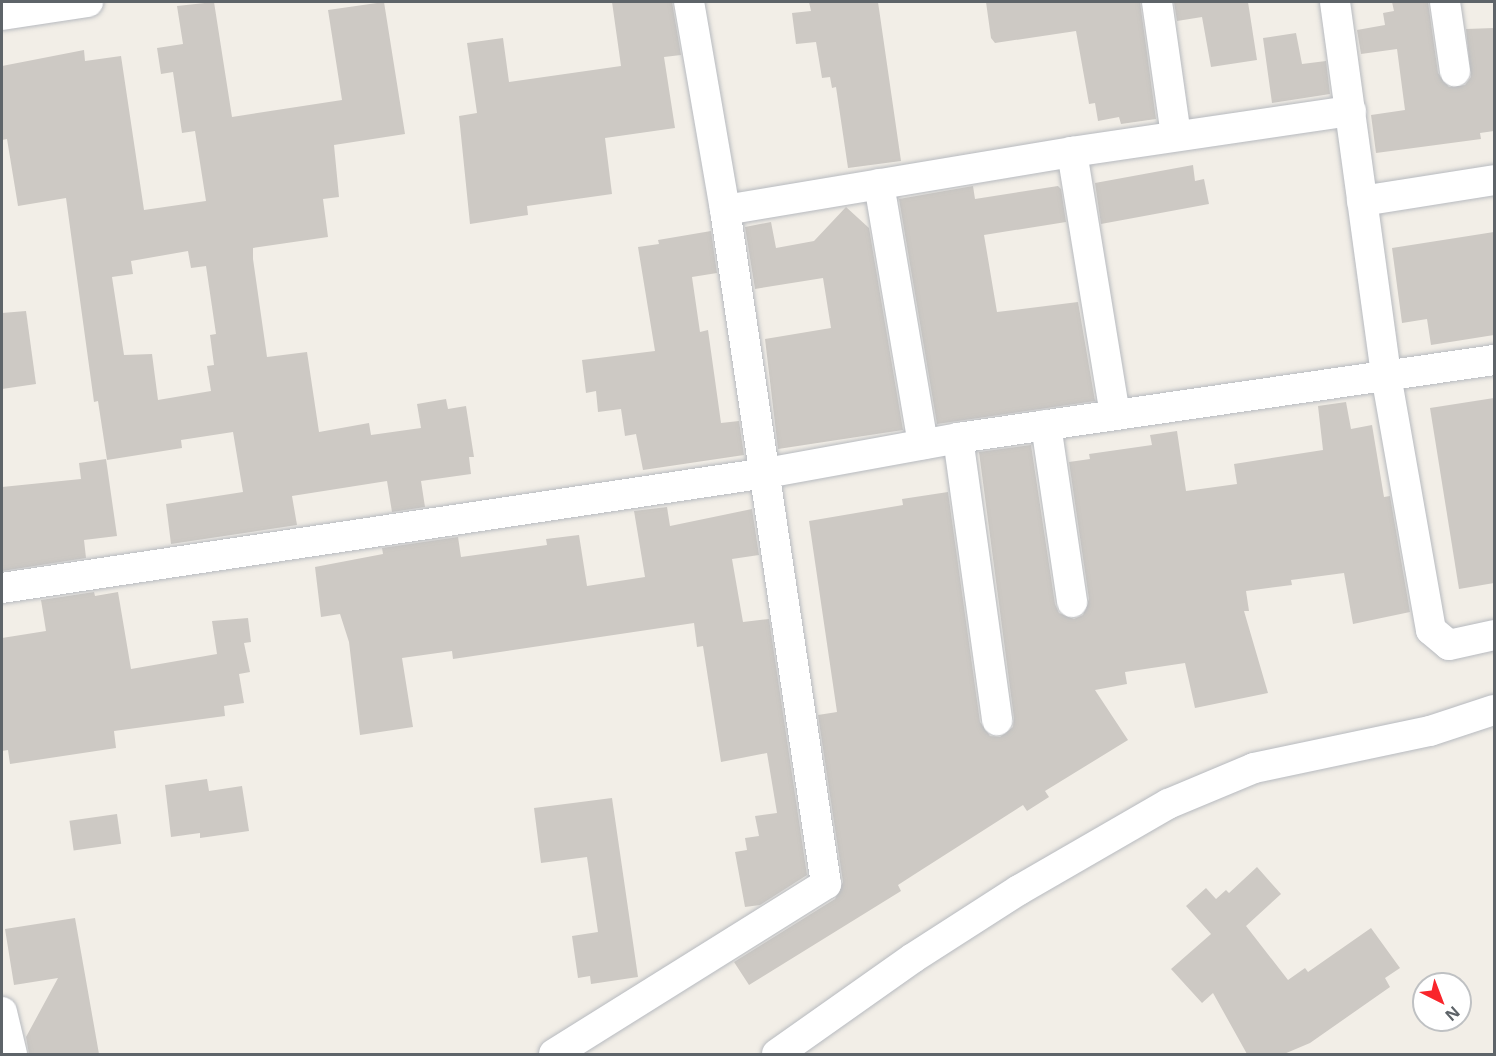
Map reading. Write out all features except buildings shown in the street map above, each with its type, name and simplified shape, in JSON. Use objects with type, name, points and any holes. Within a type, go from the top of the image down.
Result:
[{"type":"street","points":[[2,15],[88,2]]},
{"type":"street","points":[[554,1054],[826,884],[766,473],[725,210],[689,2]]},
{"type":"street","points":[[1157,2],[1176,136]]},
{"type":"street","points":[[1335,2],[1386,375],[1431,630],[1449,645],[1494,635]]},
{"type":"street","points":[[1445,2],[1455,71]]},
{"type":"street","points":[[725,210],[1072,152],[1351,111]]},
{"type":"street","points":[[1072,152],[1115,415]]},
{"type":"street","points":[[1362,201],[1494,180]]},
{"type":"street","points":[[879,184],[923,444]]},
{"type":"street","points":[[2,588],[766,473],[958,438],[1494,360]]},
{"type":"street","points":[[1046,425],[1072,602]]},
{"type":"street","points":[[958,438],[997,720]]},
{"type":"street","points":[[777,1054],[913,957],[1019,890],[1168,804],[1254,768],[1430,730],[1494,710]]},
{"type":"street","points":[[2,1012],[12,1054]]}]
